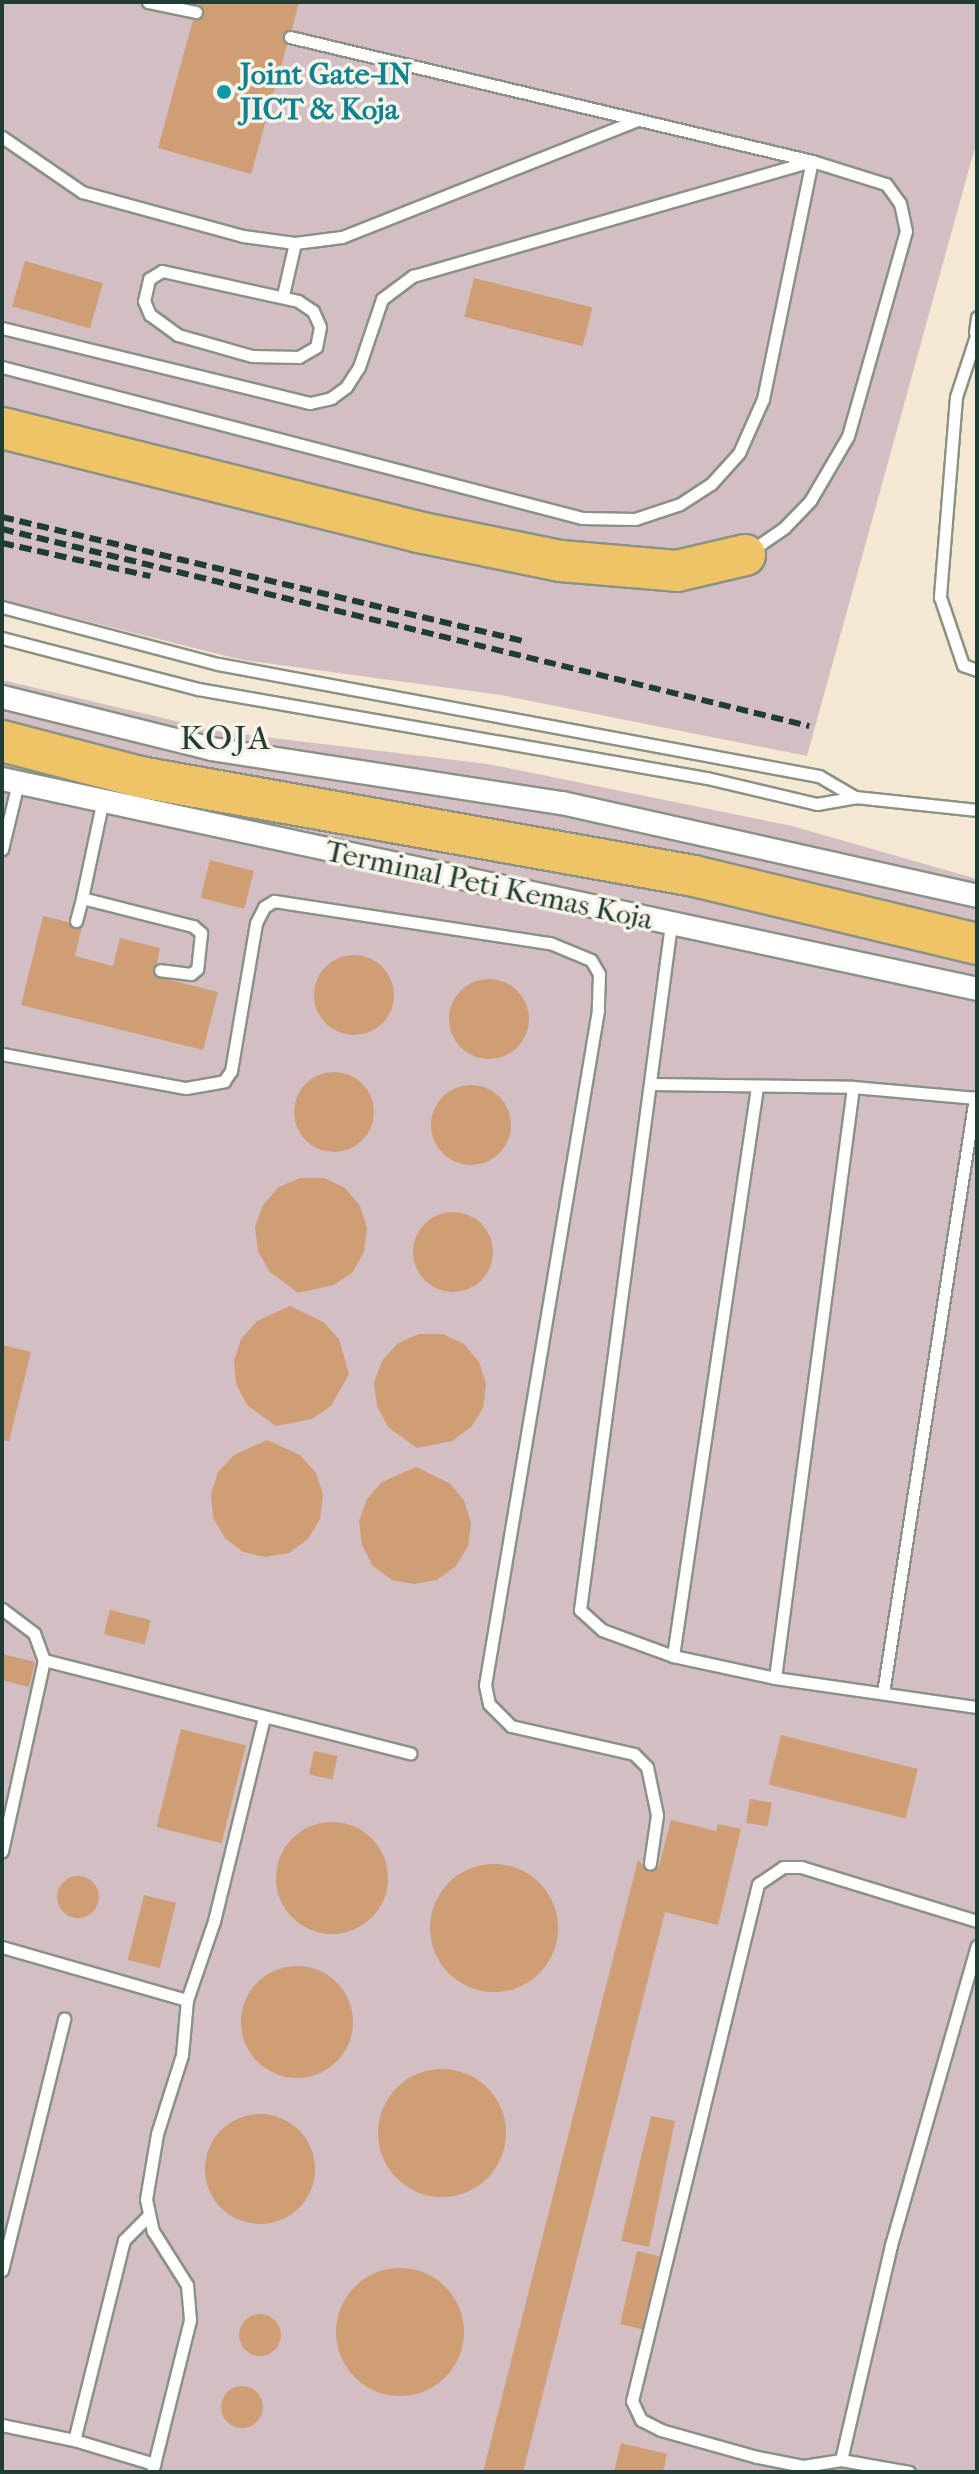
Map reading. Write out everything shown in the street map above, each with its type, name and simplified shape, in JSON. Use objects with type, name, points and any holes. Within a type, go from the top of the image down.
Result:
[{"type":"highway","points":[[2,428],[418,532],[561,561],[677,571],[745,555]]},
{"type":"highway","points":[[2,741],[140,777],[372,821],[694,876],[977,944]]},
{"type":"street","points":[[2,697],[212,749],[562,803],[977,896]]},
{"type":"street","name":"Terminal Peti Kemas Koja","points":[[10,781],[102,804],[977,989]]},
{"type":"lane","points":[[148,2],[196,12]]},
{"type":"lane","points":[[290,37],[812,161],[886,184],[900,203],[906,231],[848,436],[810,501],[784,528],[745,555]]},
{"type":"lane","points":[[2,137],[82,192],[243,236],[295,243],[342,237],[639,120]]},
{"type":"lane","points":[[2,328],[273,399],[310,403],[331,398],[346,387],[359,367],[382,299],[413,276],[812,161]]},
{"type":"lane","points":[[2,367],[582,518],[635,519],[680,504],[711,484],[739,453],[763,399],[812,161]]},
{"type":"lane","points":[[283,295],[295,243]]},
{"type":"lane","points":[[162,271],[283,295],[313,311],[320,327],[316,347],[299,357],[252,356],[205,346],[150,315],[144,301],[149,279],[162,271]]},
{"type":"lane","points":[[977,317],[976,332],[956,397],[940,597],[963,665],[977,670]]},
{"type":"lane","points":[[2,607],[218,664],[819,776],[855,797]]},
{"type":"lane","points":[[2,638],[198,689],[707,778],[817,804],[855,797],[977,810]]},
{"type":"lane","points":[[439,729],[443,706]]},
{"type":"lane","points":[[2,849],[10,781]]},
{"type":"lane","points":[[76,921],[102,804]]},
{"type":"lane","points":[[82,898],[193,926],[201,933],[197,969],[191,974],[160,970]]},
{"type":"lane","points":[[2,1054],[186,1088],[224,1081],[231,1071],[256,923],[260,912],[274,901],[550,943],[591,960],[599,974],[598,1010],[485,1685],[489,1704],[511,1726],[634,1754],[647,1767],[657,1815],[650,1863]]},
{"type":"lane","points":[[671,924],[578,1599],[592,1625],[673,1656],[775,1678],[977,1707]]},
{"type":"lane","points":[[650,1084],[853,1087],[976,1097],[883,1693]]},
{"type":"lane","points":[[673,1656],[757,1087]]},
{"type":"lane","points":[[775,1678],[853,1087]]},
{"type":"lane","points":[[2,1609],[34,1633],[44,1660],[43,1686],[2,1851]]},
{"type":"lane","points":[[44,1660],[410,1753]]},
{"type":"lane","points":[[2,2425],[74,2440],[153,2468],[191,2302],[179,2269],[148,2216],[148,2180],[182,2055],[187,2000],[214,1921],[264,1717]]},
{"type":"lane","points":[[909,2472],[841,2460],[788,2465],[661,2430],[641,2420],[632,2401],[744,1925],[758,1884],[783,1867],[801,1867],[977,1921]]},
{"type":"lane","points":[[841,2460],[891,2245],[977,1946]]},
{"type":"lane","points":[[2,1947],[187,2000]]},
{"type":"lane","points":[[2,2270],[64,2019]]},
{"type":"lane","points":[[74,2440],[124,2240],[148,2216]]},
{"type":"shaded area","points":[[2,2],[977,2],[977,140],[807,756],[501,695],[242,660],[2,600]]},
{"type":"shaded area","points":[[2,680],[222,732],[488,764],[792,826],[977,879],[977,2472],[2,2472]]},
{"type":"building","name":"Joint Gate-IN JICT & Koja","points":[[198,2],[299,2],[292,29],[282,34],[287,45],[251,174],[158,148],[193,20],[204,14]]},
{"type":"building","points":[[25,261],[103,283],[90,329],[12,306]]},
{"type":"building","points":[[474,278],[592,308],[583,346],[464,317]]},
{"type":"building","points":[[210,860],[254,871],[244,909],[201,898]]},
{"type":"building","points":[[43,916],[68,922],[73,929],[82,927],[75,956],[113,966],[120,938],[160,948],[154,976],[218,992],[203,1050],[21,1005]]},
{"type":"building","points":[[354,955],[369,958],[382,967],[391,980],[394,995],[391,1010],[382,1023],[369,1032],[354,1035],[339,1032],[326,1023],[317,1010],[314,995],[317,980],[326,967],[339,958]]},
{"type":"building","points":[[489,979],[504,982],[517,991],[526,1004],[529,1019],[526,1034],[517,1047],[504,1056],[489,1059],[474,1056],[461,1047],[452,1034],[449,1019],[452,1004],[461,991],[474,982]]},
{"type":"building","points":[[334,1072],[349,1075],[362,1084],[371,1097],[374,1112],[371,1127],[362,1140],[349,1149],[334,1152],[319,1149],[306,1140],[297,1127],[294,1112],[297,1097],[306,1084],[319,1075]]},
{"type":"building","points":[[471,1085],[486,1088],[499,1097],[508,1110],[511,1125],[508,1140],[499,1153],[486,1162],[471,1165],[456,1162],[443,1153],[434,1140],[431,1125],[434,1110],[443,1097],[456,1088]]},
{"type":"building","points":[[300,1178],[324,1178],[345,1188],[360,1206],[367,1228],[364,1252],[353,1272],[334,1285],[298,1293],[269,1271],[258,1251],[255,1227],[263,1205],[279,1187]]},
{"type":"building","points":[[453,1212],[468,1215],[481,1224],[490,1237],[493,1252],[490,1267],[481,1280],[468,1289],[453,1292],[438,1289],[425,1280],[416,1267],[413,1252],[416,1237],[425,1224],[438,1215]]},
{"type":"building","points":[[290,1306],[323,1322],[339,1339],[349,1374],[331,1406],[312,1419],[276,1426],[247,1405],[236,1384],[234,1361],[241,1339],[257,1321]]},
{"type":"building","points":[[419,1334],[443,1334],[464,1344],[479,1362],[486,1384],[483,1408],[471,1427],[452,1441],[417,1448],[388,1427],[377,1406],[374,1383],[382,1361],[398,1343]]},
{"type":"building","points":[[2,1345],[31,1352],[9,1441],[2,1440]]},
{"type":"building","points":[[267,1440],[300,1455],[316,1473],[323,1495],[320,1519],[308,1539],[289,1553],[266,1557],[243,1552],[225,1538],[213,1518],[211,1494],[218,1472],[234,1455]]},
{"type":"building","points":[[416,1467],[449,1483],[464,1500],[471,1523],[468,1546],[456,1566],[437,1580],[414,1584],[392,1580],[373,1566],[362,1545],[359,1521],[367,1499],[382,1482]]},
{"type":"building","points":[[110,1610],[151,1620],[145,1644],[104,1634]]},
{"type":"building","points":[[2,1654],[35,1662],[29,1687],[2,1680]]},
{"type":"building","points":[[181,1729],[246,1745],[222,1843],[157,1827]]},
{"type":"building","points":[[781,1735],[918,1769],[905,1819],[769,1784]]},
{"type":"building","points":[[314,1751],[337,1756],[332,1779],[309,1774]]},
{"type":"building","points":[[750,1799],[772,1803],[767,1826],[746,1823]]},
{"type":"building","points":[[671,1820],[716,1831],[718,1824],[741,1829],[718,1925],[665,1912],[523,2472],[483,2472],[638,1860],[648,1871],[659,1866]]},
{"type":"building","points":[[332,1822],[353,1827],[371,1839],[383,1857],[388,1878],[383,1899],[371,1917],[353,1929],[332,1934],[311,1929],[293,1917],[281,1899],[276,1878],[281,1857],[293,1839],[311,1827]]},
{"type":"building","points":[[494,1864],[518,1869],[539,1883],[553,1904],[558,1928],[553,1952],[539,1973],[518,1987],[494,1992],[470,1987],[449,1973],[435,1952],[430,1928],[435,1904],[449,1883],[470,1869]]},
{"type":"building","points":[[78,1876],[93,1882],[99,1897],[93,1912],[78,1918],[63,1912],[57,1897],[63,1882]]},
{"type":"building","points":[[144,1895],[176,1903],[160,1968],[128,1960]]},
{"type":"building","points":[[297,1966],[318,1971],[336,1983],[348,2001],[353,2022],[348,2043],[336,2061],[318,2073],[297,2078],[276,2073],[258,2061],[246,2043],[241,2022],[246,2001],[258,1983],[276,1971]]},
{"type":"building","points":[[442,2069],[466,2074],[487,2088],[501,2109],[506,2133],[501,2157],[487,2178],[466,2192],[442,2197],[418,2192],[397,2178],[383,2157],[378,2133],[383,2109],[397,2088],[418,2074]]},
{"type":"building","points":[[260,2114],[281,2118],[299,2130],[311,2148],[315,2169],[311,2190],[299,2208],[281,2220],[260,2224],[239,2220],[221,2208],[209,2190],[205,2169],[209,2148],[221,2130],[239,2118]]},
{"type":"building","points":[[651,2116],[675,2121],[649,2247],[621,2241]]},
{"type":"building","points":[[637,2251],[659,2256],[643,2329],[620,2324]]},
{"type":"building","points":[[400,2268],[424,2273],[445,2287],[459,2308],[464,2332],[459,2356],[445,2377],[424,2391],[400,2396],[376,2391],[355,2377],[341,2356],[336,2332],[341,2308],[355,2287],[376,2273]]},
{"type":"building","points":[[260,2314],[275,2320],[281,2335],[275,2350],[260,2356],[245,2350],[239,2335],[245,2320]]},
{"type":"building","points":[[242,2386],[257,2392],[263,2407],[257,2422],[242,2428],[227,2422],[221,2407],[227,2392]]},
{"type":"building","points":[[621,2443],[667,2454],[663,2472],[614,2472]]},
{"type":"railway","points":[[2,517],[523,641]]},
{"type":"railway","points":[[2,529],[809,726]]},
{"type":"railway","points":[[2,543],[150,576]]},
{"type":"place","name":"Joint Gate-IN JICT & Koja","points":[[224,92]]},
{"type":"district","name":"KOJA","points":[[226,739]]}]
